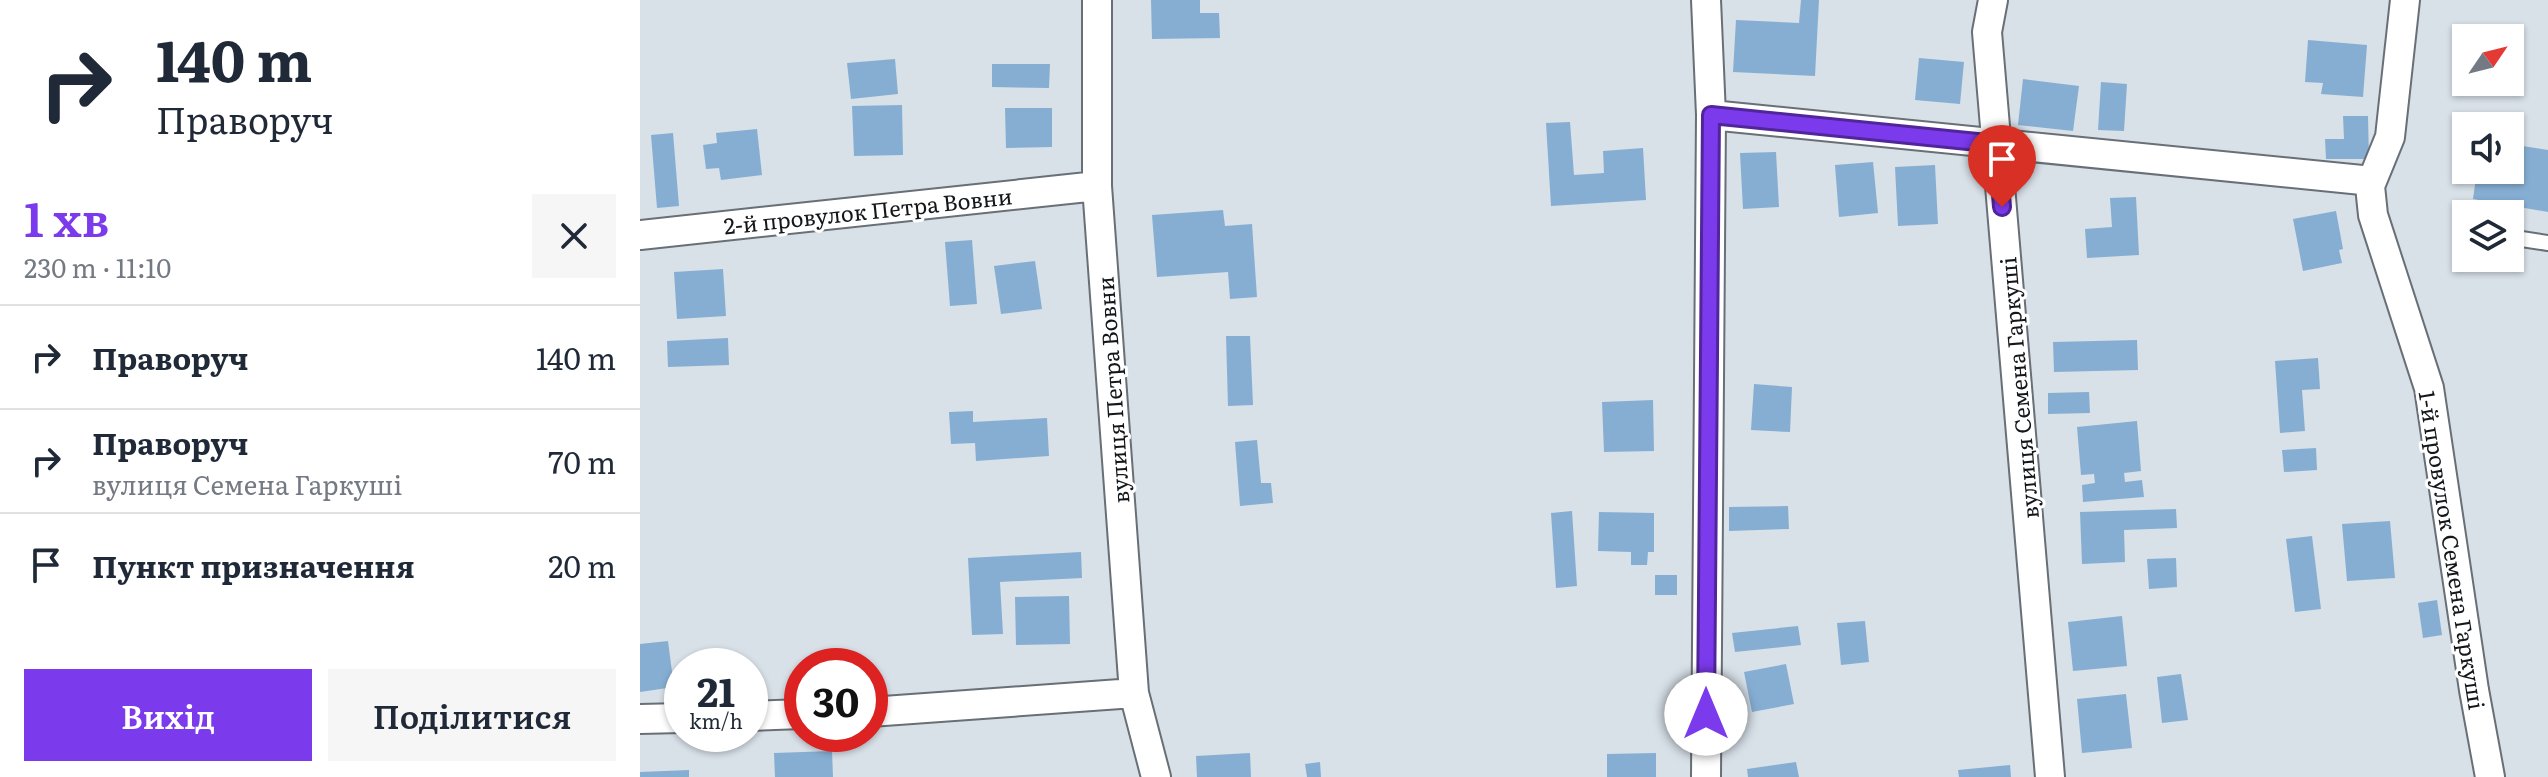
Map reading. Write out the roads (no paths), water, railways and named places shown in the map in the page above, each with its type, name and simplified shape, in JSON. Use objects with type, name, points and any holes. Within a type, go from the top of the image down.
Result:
[{"type":"street","name":"вулиця Петра Вовни","points":[[1097,0],[1097,186],[1134,693],[1156,777]]},
{"type":"street","points":[[1706,0],[1711,115],[1706,777]]},
{"type":"street","name":"вулиця Семена Гаркуші","points":[[1993,0],[1987,32],[2050,777]]},
{"type":"street","name":"1-й провулок Семена Гаркуші","points":[[2405,0],[2390,137],[2369,192],[2373,215],[2429,388],[2490,777]]},
{"type":"street","points":[[1711,115],[2372,181]]},
{"type":"street","name":"2-й провулок Петра Вовни","points":[[640,235],[1097,186]]},
{"type":"street","points":[[888,711],[1134,693]]},
{"type":"street","points":[[640,719],[664,718]]},
{"type":"lane","points":[[2524,239],[2548,243]]}]
